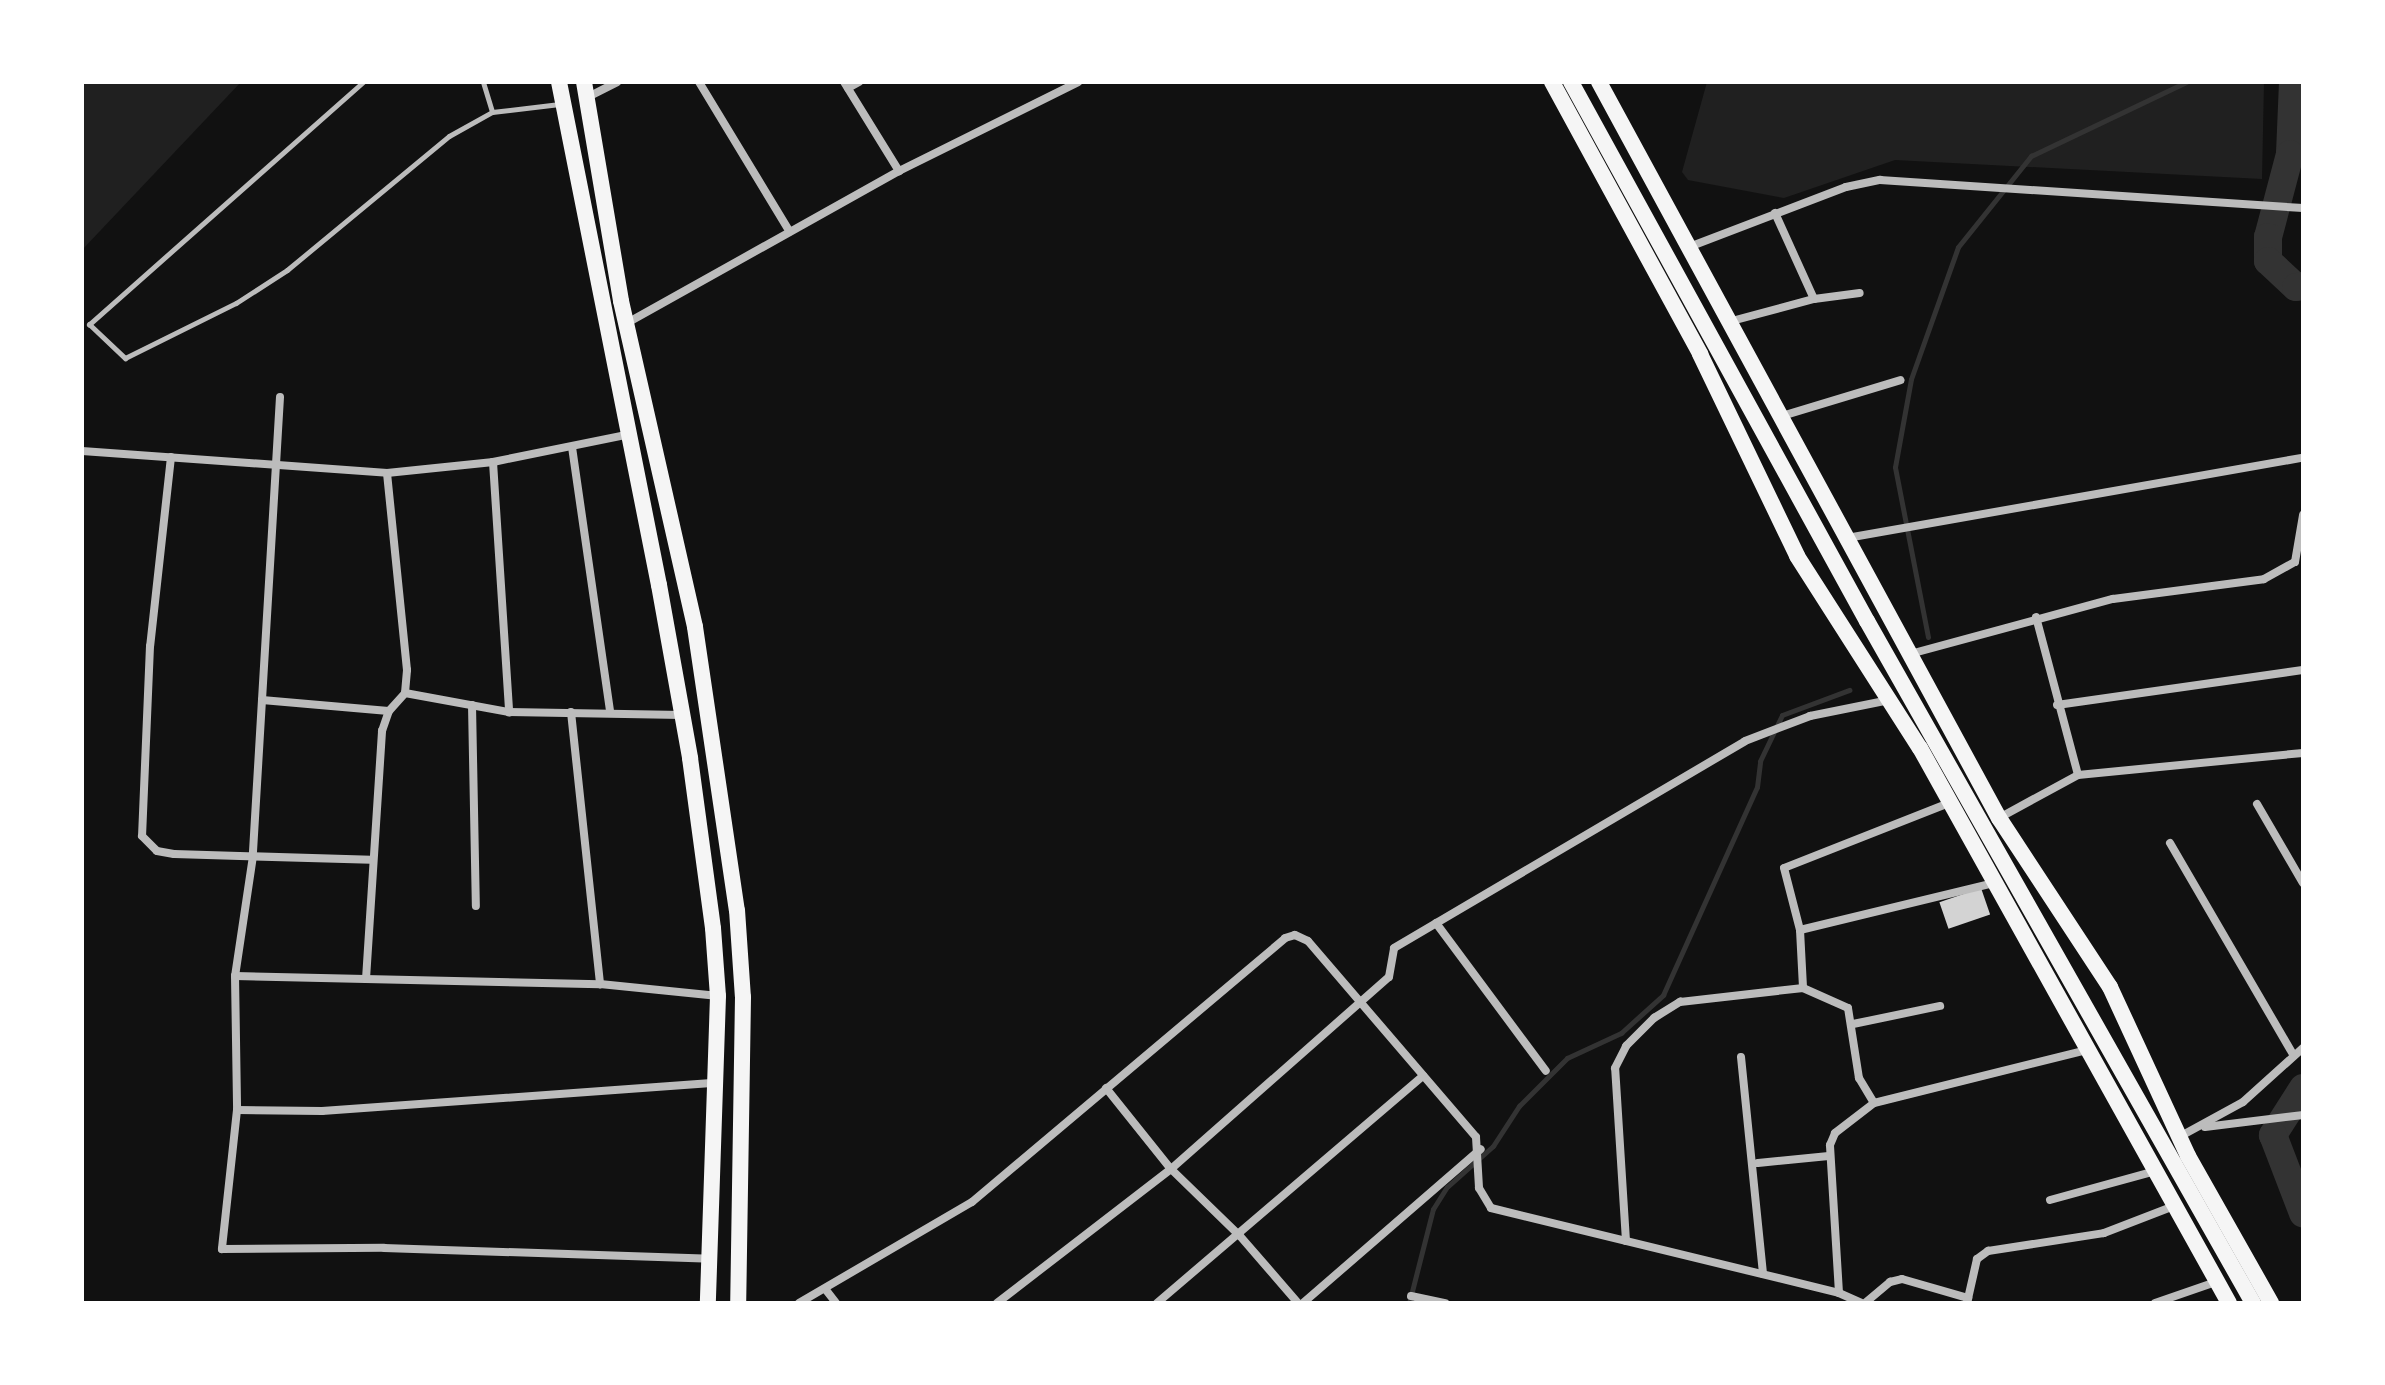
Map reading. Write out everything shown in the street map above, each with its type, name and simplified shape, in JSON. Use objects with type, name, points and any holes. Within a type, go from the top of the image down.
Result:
[{"type":"main road","points":[[559,82],[683,715],[718,996],[712,1259],[708,1303]]},
{"type":"main road","points":[[1552,82],[1700,354],[1784,534],[1889,700],[1949,803],[2229,1303]]},
{"type":"main road","points":[[1571,82],[1867,621],[2253,1303]]},
{"type":"main road","points":[[1599,82],[1726,323],[1999,818],[2110,987],[2179,1137],[2271,1303]]},
{"type":"main road","points":[[562,109],[585,98],[627,323],[697,641],[737,910],[743,997],[738,1303]]},
{"type":"main road","points":[[626,435],[652,429]]},
{"type":"main road","points":[[718,996],[743,997]]},
{"type":"street","points":[[585,98],[617,82]]},
{"type":"street","points":[[699,82],[790,232]]},
{"type":"street","points":[[859,82],[846,85],[899,171]]},
{"type":"street","points":[[627,323],[899,171],[1078,82]]},
{"type":"street","points":[[1686,249],[1775,213],[1880,180],[2300,209]]},
{"type":"street","points":[[1775,213],[1814,299]]},
{"type":"street","points":[[1726,323],[1814,299],[1860,293]]},
{"type":"street","points":[[1778,417],[1901,380]]},
{"type":"street","points":[[280,397],[279,464],[253,856],[235,976],[237,1110],[222,1249],[384,1248],[712,1259]]},
{"type":"street","points":[[82,451],[387,473],[493,462],[626,435]]},
{"type":"street","points":[[572,447],[610,712]]},
{"type":"street","points":[[171,457],[150,646],[142,836],[157,851],[371,860]]},
{"type":"street","points":[[1845,539],[2303,458]]},
{"type":"street","points":[[493,462],[509,712]]},
{"type":"street","points":[[366,979],[371,860],[382,731],[389,711],[405,693],[387,473]]},
{"type":"street","points":[[1909,655],[2036,617],[2113,599],[2264,579],[2295,562],[2303,515]]},
{"type":"street","points":[[2036,617],[2078,775]]},
{"type":"street","points":[[2057,705],[2303,670]]},
{"type":"street","points":[[405,693],[509,712],[683,715]]},
{"type":"street","points":[[262,700],[389,711]]},
{"type":"street","points":[[997,1303],[1171,1169],[1389,977],[1394,948],[1766,732],[1787,724],[1889,700]]},
{"type":"street","points":[[472,705],[476,906]]},
{"type":"street","points":[[571,712],[600,984]]},
{"type":"street","points":[[1999,818],[2078,775],[2303,753]]},
{"type":"street","points":[[1803,988],[1800,930],[1784,868],[1949,803]]},
{"type":"street","points":[[2257,804],[2303,883]]},
{"type":"street","points":[[2170,843],[2294,1056]]},
{"type":"street","points":[[1800,930],[1994,883]]},
{"type":"street","points":[[1436,923],[1546,1071]]},
{"type":"street","points":[[799,1303],[972,1202],[1285,938],[1295,935],[1308,941],[1423,1076],[1480,1149],[1482,1199],[1491,1208],[1839,1293],[1863,1303],[1890,1282],[1902,1279],[1968,1301],[1977,1259],[1988,1251],[2104,1233],[2174,1206]]},
{"type":"street","points":[[235,976],[600,984],[718,996]]},
{"type":"street","points":[[1626,1241],[1615,1068],[1626,1046],[1654,1018],[1680,1002],[1803,988],[1837,999],[1848,1008],[1853,1024],[1859,1078],[1874,1103]]},
{"type":"street","points":[[1853,1024],[1940,1006]]},
{"type":"street","points":[[2179,1137],[2243,1102],[2303,1048]]},
{"type":"street","points":[[1839,1293],[1829,1156],[1835,1133],[1874,1103],[2087,1050]]},
{"type":"street","points":[[1741,1057],[1763,1274]]},
{"type":"street","points":[[1157,1303],[1240,1236],[1423,1076]]},
{"type":"street","points":[[237,1110],[322,1111],[716,1083]]},
{"type":"street","points":[[1106,1088],[1171,1169],[1240,1236],[1300,1303],[1480,1149]]},
{"type":"street","points":[[2196,1128],[2303,1115]]},
{"type":"street","points":[[1758,1163],[1829,1156]]},
{"type":"street","points":[[2050,1200],[2155,1171]]},
{"type":"street","points":[[2155,1303],[2216,1282]]},
{"type":"street","points":[[826,1290],[836,1303]]},
{"type":"street","points":[[1411,1296],[1445,1303]]},
{"type":"lane","points":[[363,82],[89,324],[125,358],[236,303],[287,270],[449,136],[492,112],[562,109]]},
{"type":"lane","points":[[483,82],[492,112]]},
{"type":"shaded area","points":[[82,82],[241,82],[82,250]]},
{"type":"shaded area","points":[[1707,82],[2264,82],[2262,179],[1895,160],[1784,198],[1688,180],[1682,172]]},
{"type":"building","points":[[1981,888],[1990,914],[1949,929],[1939,902]]},
{"type":"waterway","points":[[1928,637],[1895,467],[1911,379],[1958,247],[2031,156],[2186,82]]},
{"type":"waterway","points":[[2293,82],[2290,154],[2268,237],[2268,261],[2296,287],[2303,286]]},
{"type":"waterway","points":[[1409,1303],[1433,1209],[1447,1187],[1493,1146],[1519,1106],[1567,1058],[1621,1033],[1663,995],[1757,787],[1760,761],[1782,715],[1849,690]]},
{"type":"waterway","points":[[2303,1088],[2273,1135],[2303,1213]]}]
